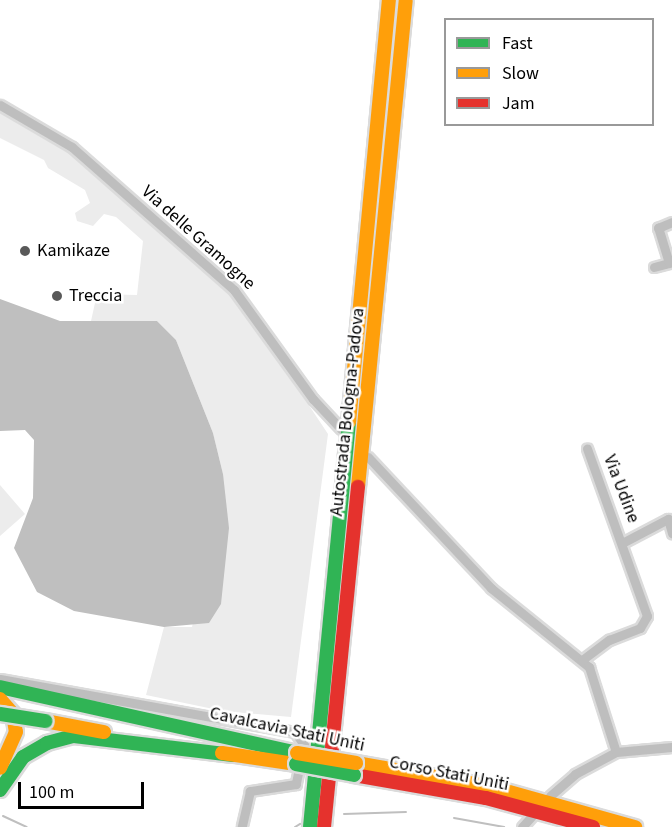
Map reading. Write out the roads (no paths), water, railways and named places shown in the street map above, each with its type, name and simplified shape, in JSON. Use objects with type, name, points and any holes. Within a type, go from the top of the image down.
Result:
[{"type":"main road","name":"Autostrada Bologna-Padova","points":[[310,827],[389,0]]},
{"type":"main road","name":"Autostrada Bologna-Padova","points":[[324,827],[406,0]]},
{"type":"main road","points":[[302,827],[324,669]]},
{"type":"main road","name":"Cavalcavia Stati Uniti","points":[[0,687],[268,748],[297,759]]},
{"type":"main road","points":[[0,697],[268,748]]},
{"type":"main road","points":[[0,697],[12,714],[16,732],[0,768]]},
{"type":"main road","name":"Cavalcavia Stati Uniti","points":[[0,714],[233,755],[297,759],[355,769]]},
{"type":"main road","points":[[0,790],[23,757],[47,743],[74,736],[233,755]]},
{"type":"main road","name":"Corso Stati Uniti","points":[[355,769],[541,806]]},
{"type":"main road","points":[[541,806],[593,827]]},
{"type":"main road","points":[[541,806],[636,827]]},
{"type":"street","name":"Via delle Gramogne","points":[[0,105],[72,147],[234,290],[313,399],[341,429]]},
{"type":"street","points":[[654,267],[669,263],[658,228],[672,222]]},
{"type":"street","name":"Via Udine","points":[[582,660],[609,640],[635,631],[646,620],[624,542],[587,448]]},
{"type":"street","points":[[368,458],[490,588],[582,660],[597,683],[616,752]]},
{"type":"street","name":"Via Udine","points":[[624,542],[668,519],[672,533]]},
{"type":"street","points":[[0,679],[295,732],[304,745],[296,784],[250,791],[242,827]]},
{"type":"street","points":[[522,827],[575,774],[616,752],[672,747]]},
{"type":"waterway","points":[[344,814],[406,812]]},
{"type":"waterway","points":[[3,816],[27,827]]},
{"type":"waterway","points":[[454,818],[504,827]]},
{"type":"waterway","points":[[295,827],[300,824]]},
{"type":"place","name":"Kamikaze","points":[[25,251]]},
{"type":"place","name":"Treccia","points":[[57,296]]}]
